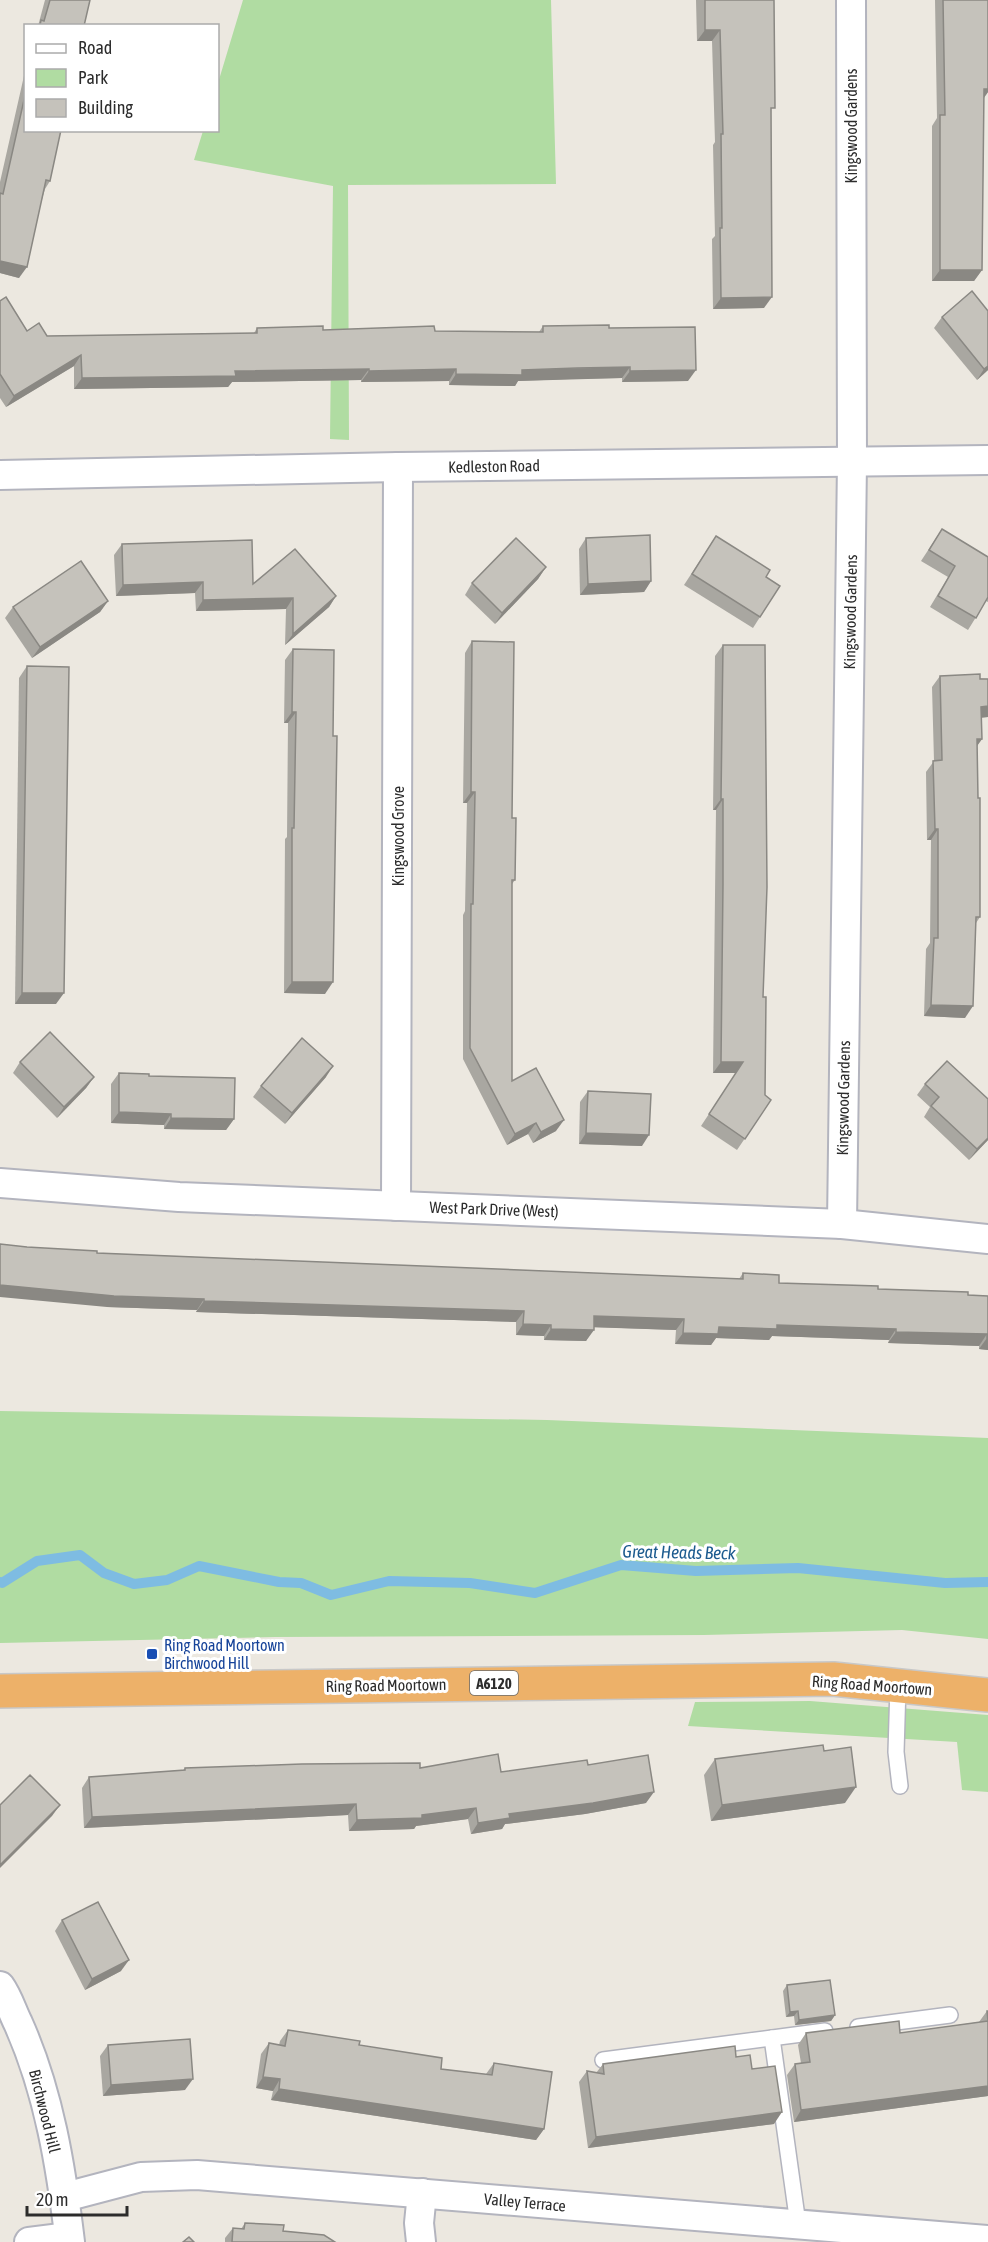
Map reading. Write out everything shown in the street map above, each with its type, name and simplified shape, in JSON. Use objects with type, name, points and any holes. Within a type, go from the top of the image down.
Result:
[{"type":"highway","name":"Ring Road Moortown","points":[[0,1692],[833,1679],[988,1695]]},
{"type":"street","name":"Kingswood Gardens","points":[[842,1224],[852,462],[851,0]]},
{"type":"street","name":"Kedleston Road","points":[[0,475],[398,467],[988,460]]},
{"type":"street","name":"Kingswood Grove","points":[[396,1206],[398,467]]},
{"type":"street","name":"West Park Drive (West)","points":[[0,1183],[180,1197],[842,1224],[988,1239]]},
{"type":"street","name":"Birchwood Hill","points":[[0,1986],[30,2049],[43,2092],[65,2196],[69,2239]]},
{"type":"street","name":"Valley Terrace","points":[[65,2196],[141,2177],[197,2175],[423,2193],[718,2230],[798,2224],[988,2240]]},
{"type":"street","points":[[421,2242],[419,2223],[423,2193]]},
{"type":"street","points":[[29,2242],[69,2239]]},
{"type":"lane","points":[[898,1686],[897,1752],[900,1786]]},
{"type":"lane","points":[[603,2060],[950,2014]]},
{"type":"lane","points":[[772,2038],[798,2224]]},
{"type":"green space","points":[[243,0],[551,0],[556,184],[348,185],[349,440],[330,439],[333,186],[194,160],[203,132],[219,132],[219,80]]},
{"type":"green space","points":[[0,1411],[547,1420],[988,1438],[988,1639],[902,1630],[704,1635],[275,1637],[0,1643]]},
{"type":"green space","points":[[810,1701],[988,1715],[988,1792],[962,1790],[957,1742],[688,1726],[695,1702]]},
{"type":"building","points":[[50,0],[90,0],[84,24],[40,24],[41,20],[44,21]]},
{"type":"building","points":[[705,0],[774,0],[775,108],[771,108],[772,297],[721,298],[721,134],[723,134],[720,30],[705,30]]},
{"type":"building","points":[[943,0],[988,0],[988,89],[984,89],[982,270],[940,270],[940,115],[945,115]]},
{"type":"building","points":[[24,100],[24,132],[61,132],[50,181],[46,180],[27,267],[0,261],[0,193],[3,194]]},
{"type":"building","points":[[972,291],[988,311],[988,366],[984,369],[942,317]]},
{"type":"building","points":[[6,297],[27,331],[39,323],[47,336],[257,333],[257,328],[323,326],[323,330],[434,326],[435,331],[543,332],[543,326],[695,327],[696,370],[630,371],[630,367],[577,368],[522,370],[522,375],[456,374],[456,369],[369,371],[369,369],[235,371],[236,376],[82,378],[81,355],[14,396],[0,374],[0,301]]},
{"type":"building","points":[[942,529],[988,557],[988,597],[976,618],[938,596],[955,566],[929,550]]},
{"type":"building","points":[[650,535],[651,581],[588,584],[586,538]]},
{"type":"building","points":[[716,536],[770,570],[766,577],[780,586],[760,617],[692,574]]},
{"type":"building","points":[[516,538],[546,567],[502,613],[472,583]]},
{"type":"building","points":[[252,540],[253,584],[295,549],[336,596],[293,634],[293,598],[203,600],[203,582],[123,585],[122,544]]},
{"type":"building","points":[[81,561],[108,601],[40,647],[13,607]]},
{"type":"building","points":[[472,641],[514,642],[512,818],[516,818],[515,880],[512,880],[512,1081],[536,1068],[564,1120],[541,1132],[536,1123],[515,1134],[470,1048],[471,904],[473,904],[475,792],[471,792]]},
{"type":"building","points":[[723,645],[765,645],[767,887],[763,997],[766,997],[765,1095],[771,1100],[745,1139],[709,1114],[743,1062],[721,1062]]},
{"type":"building","points":[[293,649],[334,650],[333,736],[337,736],[333,982],[292,982],[292,828],[294,828],[296,712],[292,712]]},
{"type":"building","points":[[27,666],[69,667],[64,993],[22,993]]},
{"type":"building","points":[[980,674],[980,679],[988,679],[988,706],[981,707],[982,739],[977,739],[978,798],[980,798],[980,917],[976,917],[973,1006],[931,1005],[934,938],[938,938],[938,829],[935,829],[933,761],[942,760],[940,676]]},
{"type":"building","points":[[50,1032],[94,1077],[64,1107],[20,1062]]},
{"type":"building","points":[[302,1038],[333,1066],[292,1113],[261,1086]]},
{"type":"building","points":[[947,1061],[988,1099],[988,1138],[977,1149],[931,1106],[939,1097],[925,1084]]},
{"type":"building","points":[[119,1073],[235,1078],[234,1119],[171,1118],[171,1114],[119,1112]]},
{"type":"building","points":[[588,1091],[651,1094],[649,1135],[586,1133]]},
{"type":"building","points":[[0,1244],[97,1251],[97,1253],[743,1279],[743,1273],[779,1275],[779,1283],[968,1292],[968,1295],[988,1296],[988,1338],[987,1334],[896,1332],[896,1329],[777,1325],[777,1329],[719,1327],[718,1334],[683,1333],[684,1319],[594,1316],[594,1330],[551,1329],[551,1325],[523,1324],[524,1311],[114,1296],[0,1285]]},
{"type":"building","points":[[823,1745],[824,1751],[851,1747],[856,1787],[722,1805],[715,1759]]},
{"type":"building","points":[[498,1754],[501,1772],[587,1760],[588,1765],[648,1755],[654,1792],[509,1814],[510,1818],[478,1823],[476,1808],[422,1815],[422,1818],[357,1820],[356,1804],[92,1817],[89,1777],[185,1770],[185,1768],[302,1764],[420,1763],[420,1768]]},
{"type":"building","points":[[30,1775],[60,1805],[0,1865],[0,1805]]},
{"type":"building","points":[[98,1902],[129,1960],[92,1979],[62,1920]]},
{"type":"building","points":[[830,1980],[835,2015],[799,2020],[798,2011],[790,2012],[787,1985]]},
{"type":"building","points":[[899,2021],[900,2033],[988,2021],[988,2086],[801,2110],[795,2064],[810,2062],[806,2033]]},
{"type":"building","points":[[288,2030],[360,2041],[359,2045],[442,2058],[441,2069],[492,2075],[494,2063],[552,2072],[544,2129],[279,2089],[280,2079],[263,2077],[269,2043],[285,2046]]},
{"type":"building","points":[[190,2039],[193,2079],[111,2085],[108,2045]]},
{"type":"building","points":[[735,2046],[736,2057],[750,2055],[752,2069],[775,2066],[782,2112],[596,2137],[587,2071],[604,2074],[603,2064]]},
{"type":"building","points":[[245,2223],[284,2225],[283,2231],[324,2235],[335,2242],[232,2242],[233,2228],[244,2229]]},
{"type":"building","points":[[189,2237],[194,2242],[183,2242]]},
{"type":"waterway","name":"Great Heads Beck","points":[[0,1582],[2,1583],[37,1561],[80,1555],[104,1573],[134,1584],[167,1580],[199,1566],[279,1582],[301,1583],[331,1595],[389,1581],[470,1583],[535,1593],[621,1565],[696,1571],[798,1568],[945,1583],[988,1582]]},
{"type":"place","name":"Ring Road Moortown Birchwood Hill","points":[[152,1654]]}]
